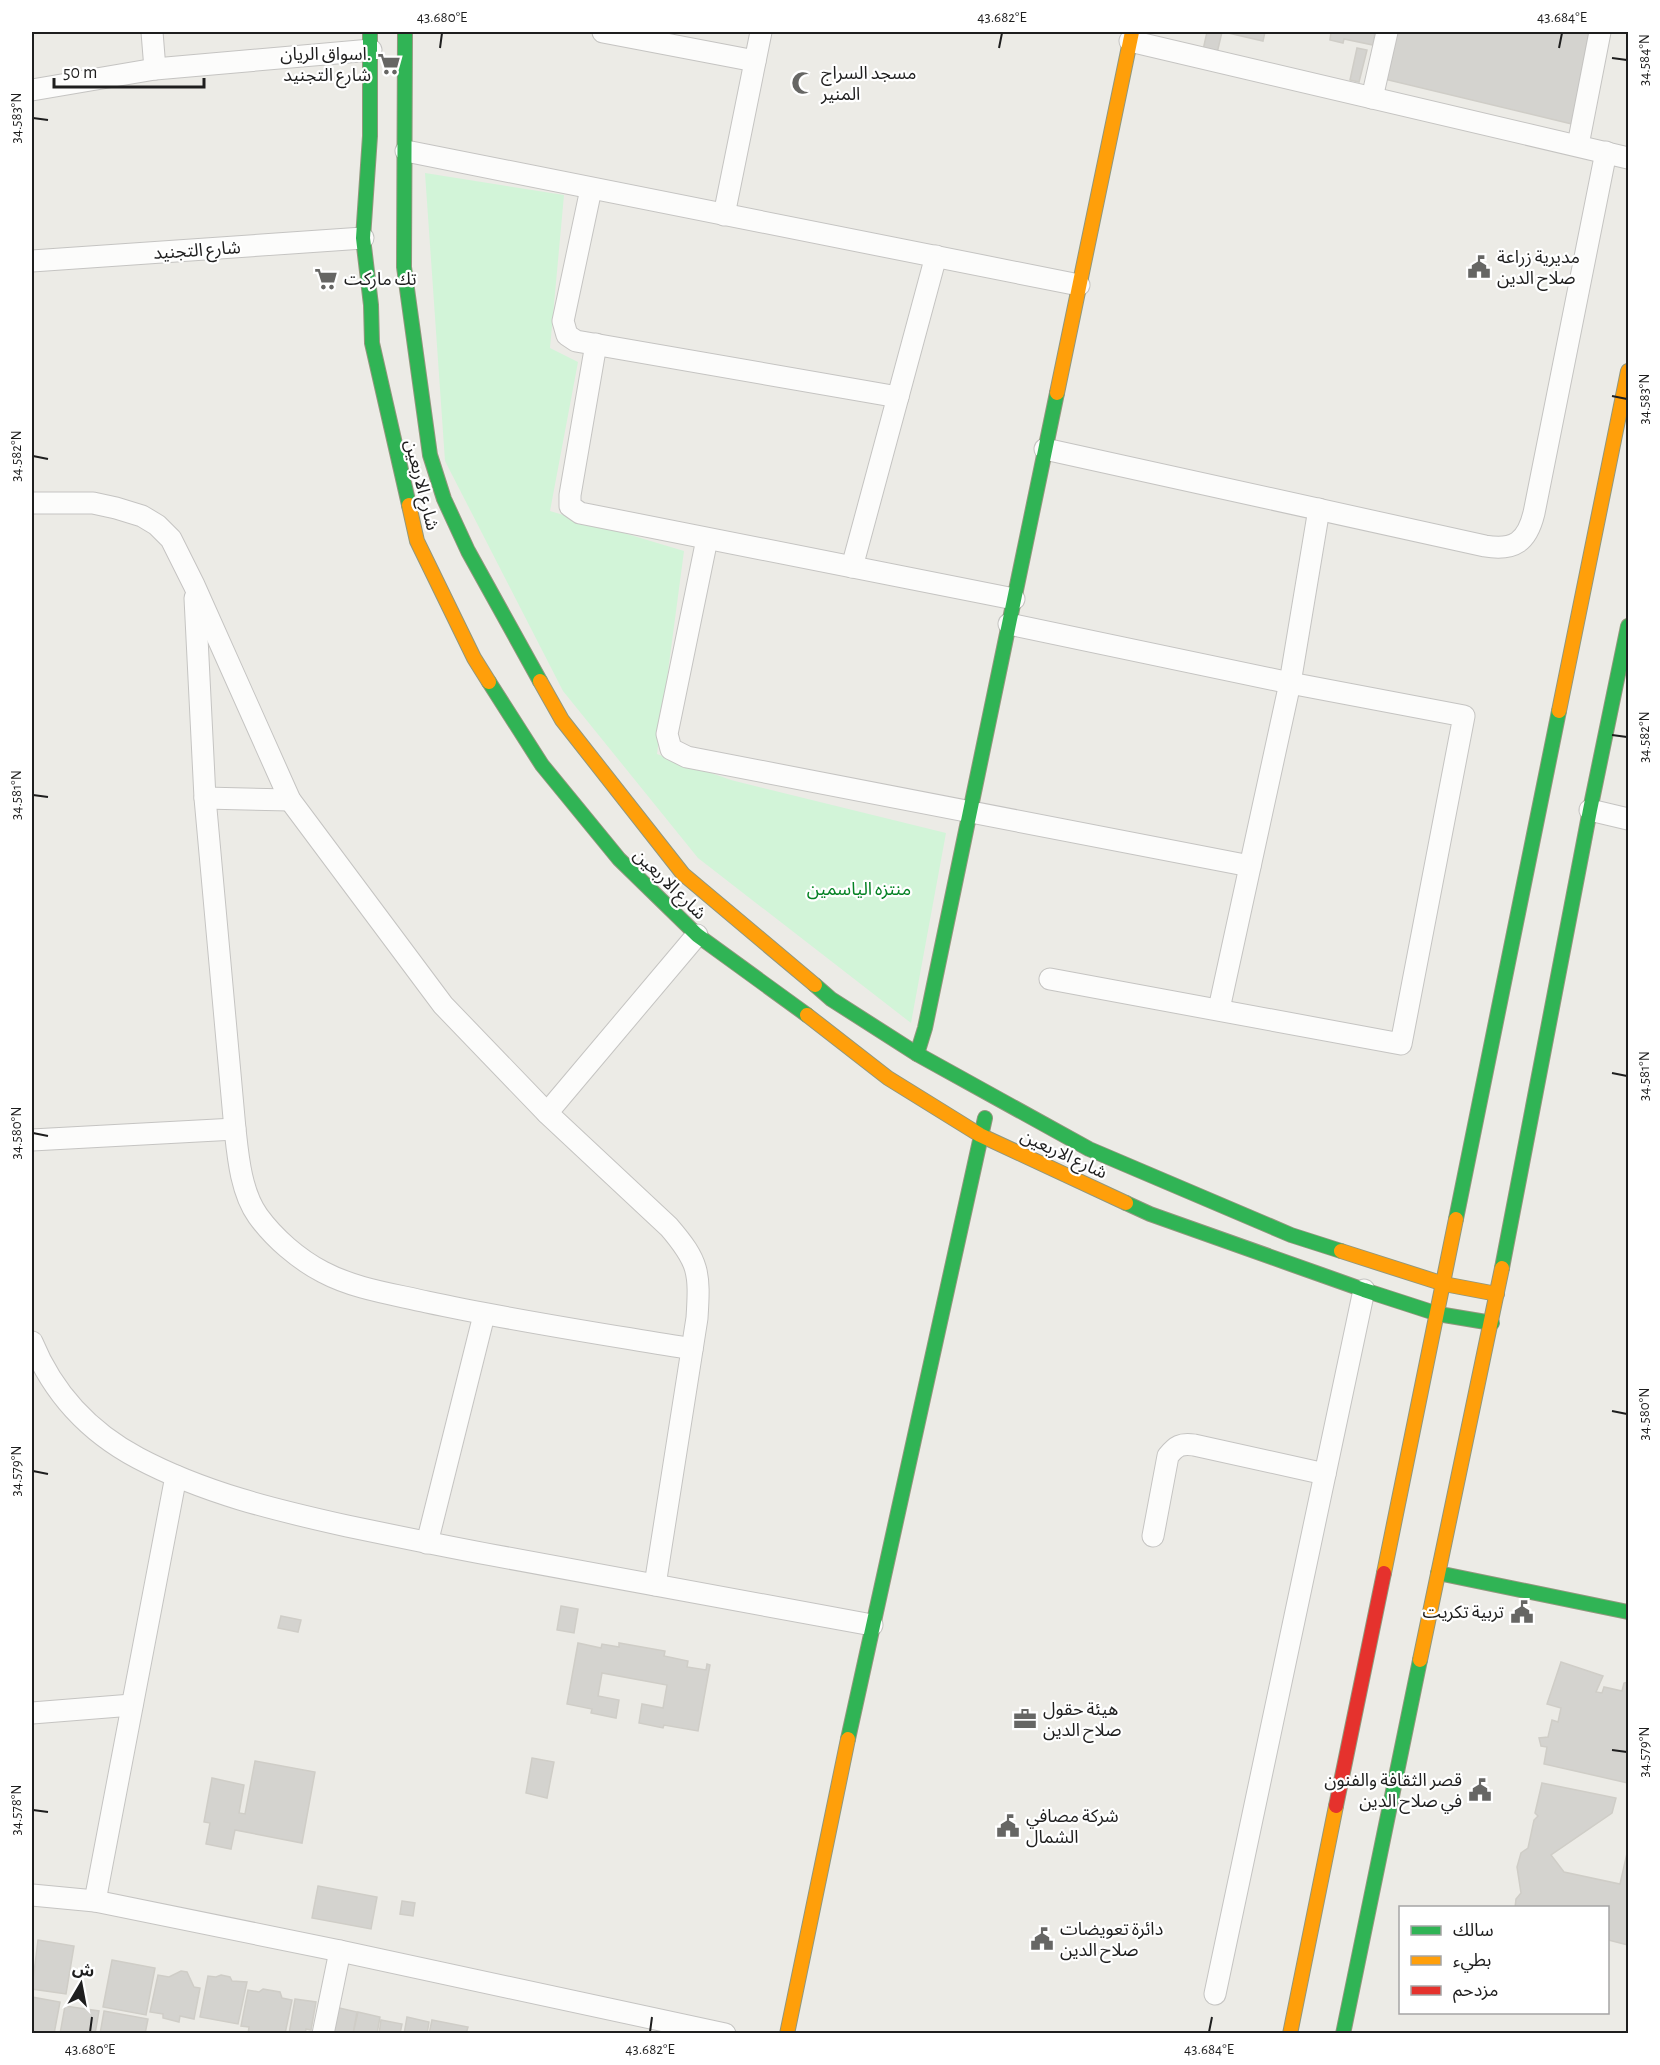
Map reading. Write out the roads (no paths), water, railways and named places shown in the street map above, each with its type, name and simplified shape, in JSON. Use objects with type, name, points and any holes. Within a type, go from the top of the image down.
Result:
[{"type":"main road","points":[[405,32],[404,267],[409,341],[430,456],[444,498],[468,551],[562,720],[683,874],[831,999],[917,1054],[1089,1149],[1291,1235],[1444,1284],[1497,1294]]},
{"type":"main road","points":[[917,1054],[925,1028],[1131,36]]},
{"type":"main road","name":"شارع الاربعين","points":[[370,41],[370,136],[363,238],[377,343],[417,541],[474,657],[542,765],[619,859],[697,935],[838,1038],[888,1078],[980,1135],[1150,1214],[1438,1314],[1492,1323]]},
{"type":"main road","points":[[1290,2034],[1438,1314],[1539,803],[1629,371]]},
{"type":"main road","points":[[1343,2034],[1492,1323],[1590,810],[1629,626]]},
{"type":"main road","points":[[788,2034],[872,1625],[980,1135],[991,1095]]},
{"type":"main road","points":[[1438,1573],[1629,1612]]},
{"type":"street","points":[[152,32],[155,69]]},
{"type":"street","points":[[603,32],[755,61]]},
{"type":"street","points":[[724,215],[761,32]]},
{"type":"street","points":[[1372,98],[1387,32]]},
{"type":"street","points":[[1578,145],[1600,32]]},
{"type":"street","points":[[1131,36],[1372,98],[1629,158]]},
{"type":"street","points":[[32,90],[155,69],[370,41]]},
{"type":"street","points":[[406,151],[1079,285]]},
{"type":"street","points":[[1046,449],[1502,549],[1518,543],[1530,530],[1606,152]]},
{"type":"street","points":[[591,189],[563,321],[567,335],[576,341],[898,398]]},
{"type":"street","name":"شارع التجنيد","points":[[32,261],[363,238]]},
{"type":"street","points":[[852,567],[936,256]]},
{"type":"street","points":[[596,344],[570,495],[570,506],[580,513],[1014,599]]},
{"type":"street","points":[[32,503],[93,503],[116,508],[142,516],[157,525],[171,539],[194,585],[290,800],[443,1005],[547,1113],[669,1227],[695,1262],[699,1286],[698,1318],[655,1585]]},
{"type":"street","points":[[1219,1009],[1290,683],[1319,509]]},
{"type":"street","points":[[707,539],[667,734],[671,749],[687,757],[1250,866]]},
{"type":"street","points":[[194,585],[205,798],[235,1129],[239,1163],[256,1213],[269,1230],[304,1260],[323,1272],[366,1288],[484,1315],[692,1349]]},
{"type":"street","points":[[1009,624],[1290,683],[1464,716],[1401,1044],[1050,979]]},
{"type":"street","points":[[205,798],[290,800]]},
{"type":"street","points":[[1590,810],[1629,819]]},
{"type":"street","points":[[547,1113],[697,935]]},
{"type":"street","points":[[32,1140],[235,1129]]},
{"type":"street","points":[[1215,1994],[1364,1290]]},
{"type":"street","points":[[427,1543],[484,1315]]},
{"type":"street","points":[[32,1342],[65,1401],[85,1421],[137,1457],[208,1489],[277,1511],[427,1543],[872,1625]]},
{"type":"street","points":[[1153,1536],[1168,1456],[1175,1446],[1194,1444],[1325,1474]]},
{"type":"street","points":[[94,1901],[176,1476]]},
{"type":"street","points":[[32,1713],[132,1705]]},
{"type":"street","points":[[32,1895],[94,1901],[340,1950],[725,2034]]},
{"type":"street","points":[[323,2034],[340,1950]]},
{"type":"place","name":"اسواق الريان. شارع التجنيد","points":[[389,64]]},
{"type":"place","name":"مسجد السراج المنير","points":[[803,83]]},
{"type":"place","name":"مديرية زراعة صلاح الدين","points":[[1479,267]]},
{"type":"place","name":"تك ماركت","points":[[326,279]]},
{"type":"place","name":"تربية تكريت","points":[[1522,1612]]},
{"type":"place","name":"هيئة حقول صلاح الدين","points":[[1025,1719]]},
{"type":"place","name":"قصر الثقافة والفنون في صلاح الدين","points":[[1480,1790]]},
{"type":"place","name":"شركة مصافي الشمال","points":[[1008,1826]]},
{"type":"place","name":"دائرة تعويضات صلاح الدين","points":[[1042,1939]]},
{"type":"park label","name":"منتزه الياسمين","points":[[859,889]]}]
